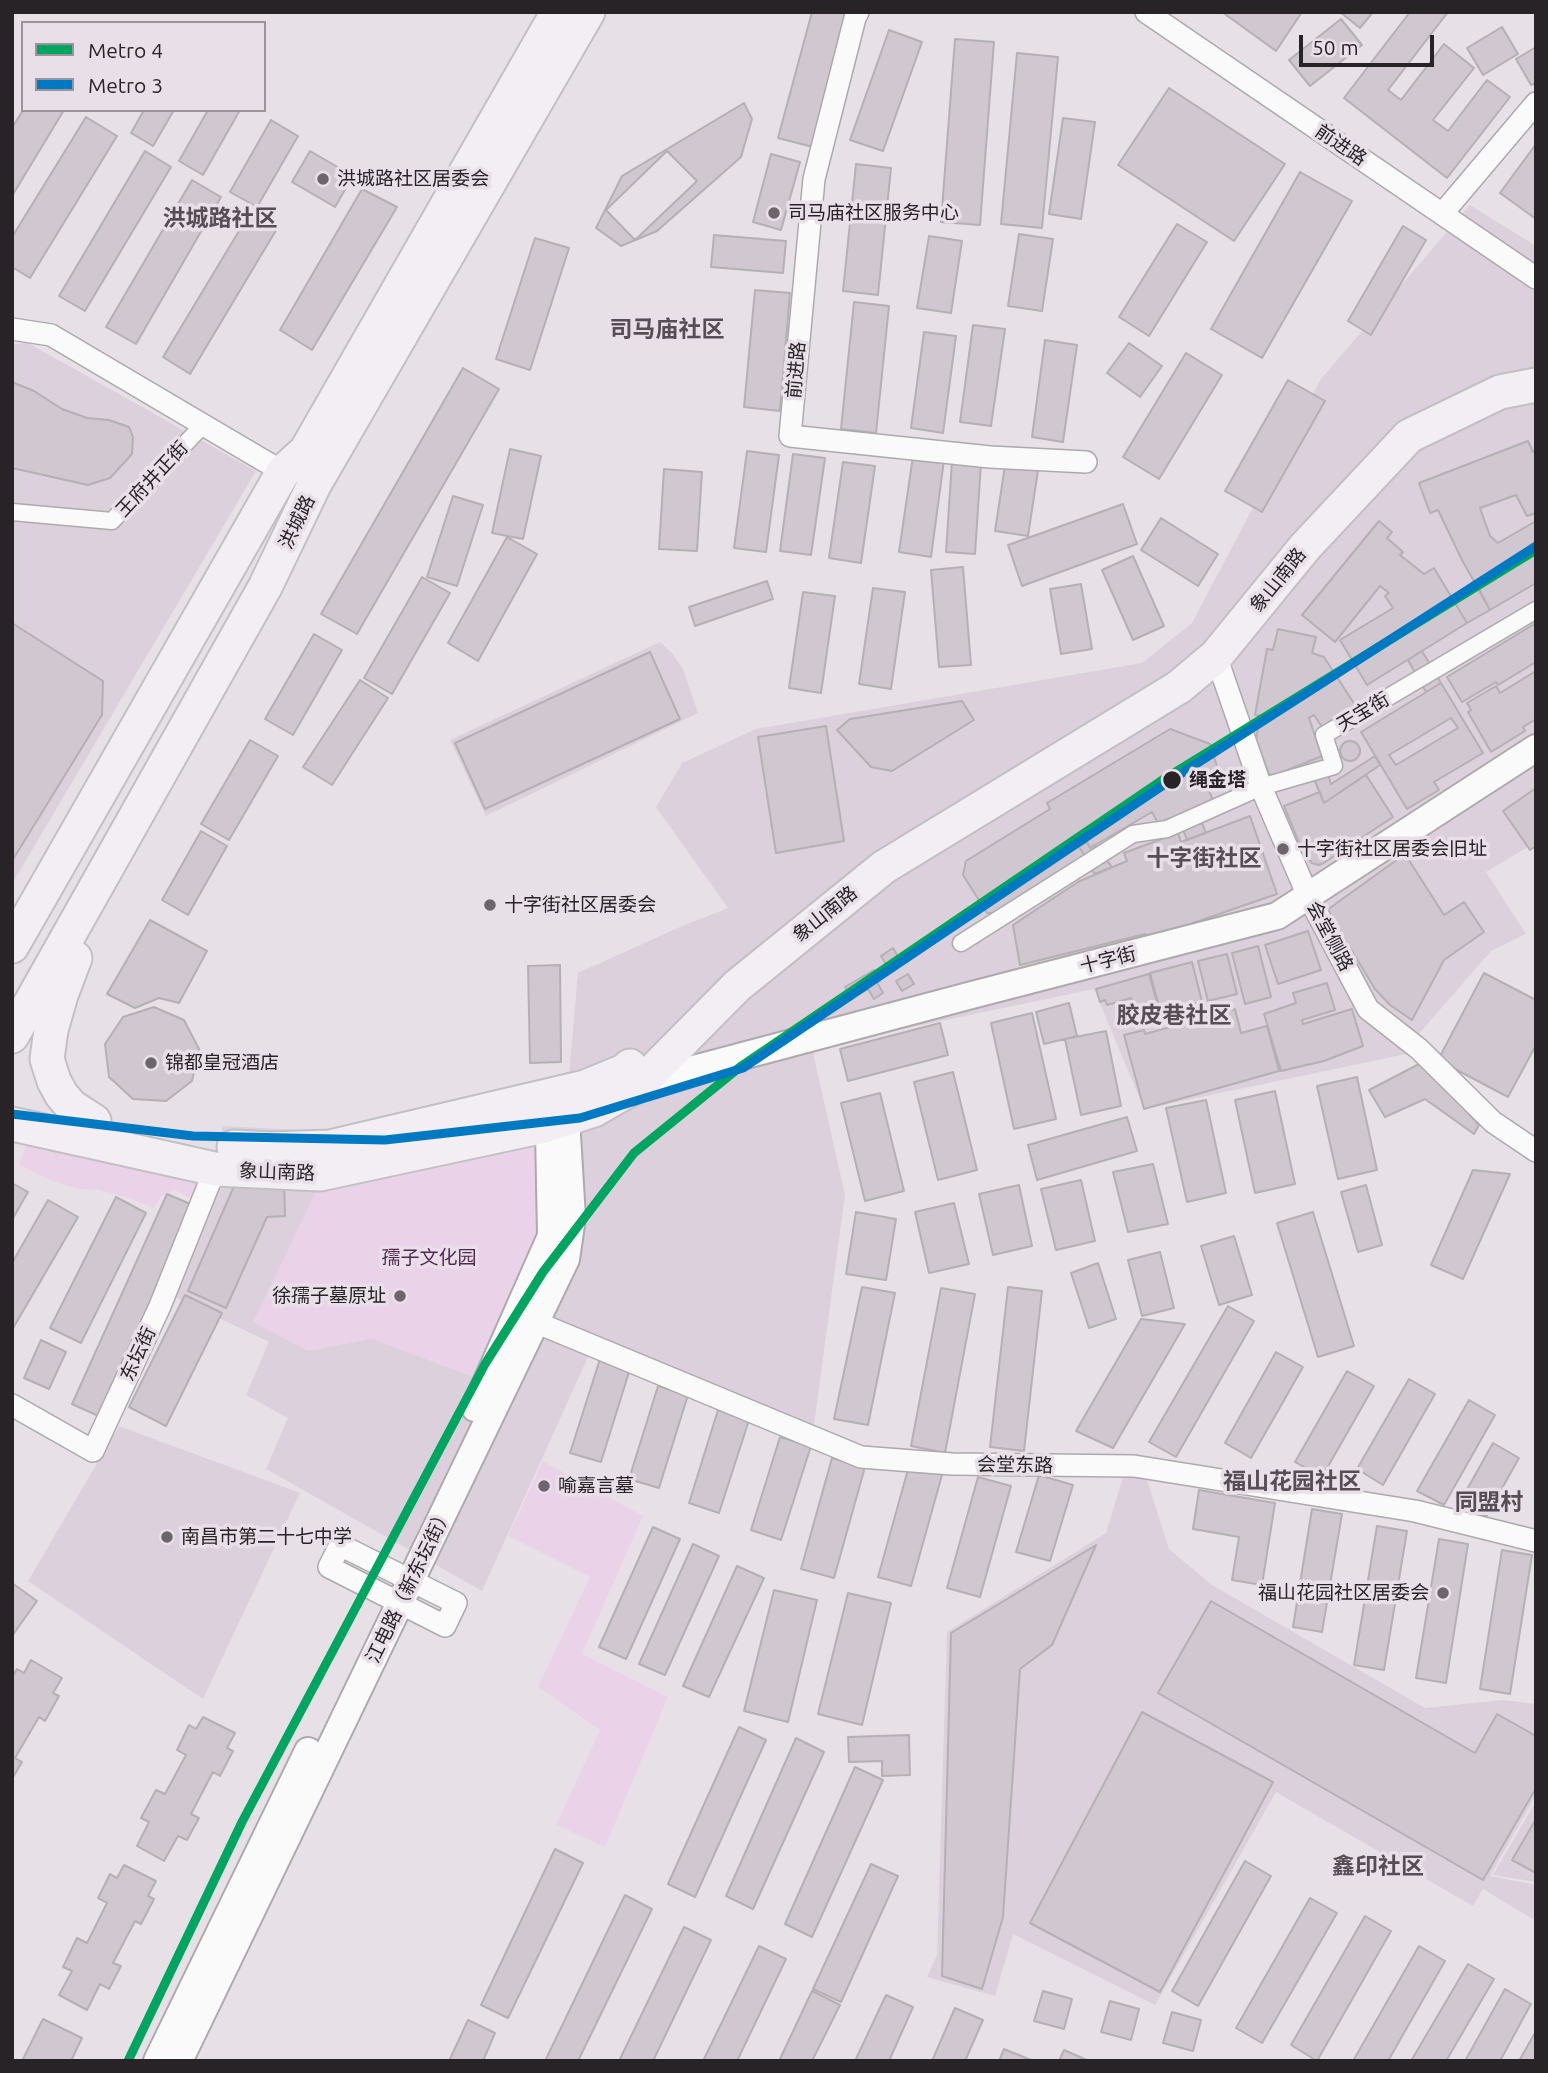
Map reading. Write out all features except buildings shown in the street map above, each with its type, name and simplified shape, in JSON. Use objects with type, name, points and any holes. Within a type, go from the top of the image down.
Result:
[{"type":"main road","name":"洪城路","points":[[12,946],[283,472],[306,452],[558,12]]},
{"type":"main road","name":"洪城路","points":[[12,1036],[265,587],[314,485],[589,12]]},
{"type":"main road","name":"象山南路","points":[[12,1124],[215,1169],[320,1174],[555,1109],[585,1087],[624,1072],[726,975],[873,852],[1155,685],[1182,665],[1301,524],[1404,417],[1496,373],[1536,365]]},
{"type":"main road","name":"象山南路","points":[[12,1102],[195,1145],[271,1149],[330,1147],[555,1109],[594,1110],[641,1083],[737,986],[884,867],[1179,687],[1216,656],[1305,547],[1409,436],[1500,392],[1536,385]]},
{"type":"main road","points":[[94,1122],[71,1106],[61,1094],[47,1059],[51,1030],[61,995],[111,861]]},
{"type":"main road","points":[[12,1142],[49,1132]]},
{"type":"street","name":"前进路","points":[[858,12],[814,178],[790,436],[990,457],[1086,462]]},
{"type":"street","name":"前进路","points":[[1146,12],[1536,278]]},
{"type":"street","points":[[1442,214],[1536,103]]},
{"type":"street","points":[[12,329],[51,335],[283,472]]},
{"type":"street","name":"王府井正街","points":[[12,512],[112,521],[203,425]]},
{"type":"street","name":"天宝街","points":[[961,943],[1133,834],[1167,829],[1261,787],[1334,766],[1324,735],[1536,610]]},
{"type":"street","name":"会堂侧路","points":[[1216,656],[1261,787],[1308,896],[1368,1009],[1419,1049],[1493,1122],[1536,1150]]},
{"type":"street","name":"十字街","points":[[641,1083],[1277,916],[1536,748]]},
{"type":"street","name":"江电路（新东坛街）","points":[[179,2061],[398,1588],[468,1424],[526,1319],[551,1236],[555,1109]]},
{"type":"street","name":"东坛街","points":[[12,1405],[93,1451],[160,1306],[215,1169]]},
{"type":"street","name":"会堂东路","points":[[526,1319],[861,1457],[953,1464],[1134,1466],[1415,1511],[1536,1541]]},
{"type":"street","name":"江电路（新东坛街）","points":[[157,2061],[398,1588]]},
{"type":"shaded area","points":[[1470,205],[1536,246],[1536,842],[1486,872],[1526,934],[1491,951],[1416,1037],[1406,1054],[1144,1109],[1094,989],[812,1048],[845,1195],[814,1425],[597,1337],[482,1591],[266,1469],[288,1418],[246,1395],[269,1342],[171,1295],[223,1126],[319,1131],[568,1087],[578,973],[728,908],[656,807],[682,763],[756,729],[1142,663],[1192,623],[1321,379]]},
{"type":"shaded area","points":[[28,343],[256,471],[12,884],[12,344]]},
{"type":"shaded area","points":[[660,642],[683,669],[698,713],[486,816],[450,740]]},
{"type":"shaded area","name":"南昌市第二十七中学","points":[[119,1426],[300,1493],[203,1699],[28,1581]]},
{"type":"shaded area","points":[[1124,1474],[1146,1477],[1169,1549],[1212,1585],[1425,1708],[1503,1700],[1536,1704],[1536,1795],[1490,1876],[1536,1885],[1536,1921],[1483,1889],[1473,1906],[1276,1792],[1155,2005],[1013,1934],[995,1996],[927,1977],[937,1955],[947,1632],[1106,1533]]},
{"type":"shaded area","points":[[1536,1801],[1536,1882],[1493,1875]]},
{"type":"green space","name":"孺子文化园","points":[[542,1134],[543,1234],[481,1380],[372,1339],[308,1351],[253,1322],[321,1181]]},
{"type":"green space","points":[[27,1144],[201,1175],[192,1199],[175,1190],[162,1195],[154,1208],[126,1197],[51,1181],[19,1165]]},
{"type":"green space","points":[[543,1461],[643,1516],[582,1654],[668,1697],[605,1847],[556,1825],[600,1730],[538,1687],[590,1577],[508,1536]]},
{"type":"metro line","name":"3","points":[[12,1114],[193,1136],[385,1140],[580,1118],[743,1068],[1168,782],[1536,546]]},
{"type":"metro line","name":"4","points":[[128,2061],[242,1822],[485,1364],[543,1272],[634,1153],[740,1067],[1164,779],[1536,550]]},
{"type":"place","name":"洪城路社区居委会","points":[[323,179]]},
{"type":"place","name":"司马庙社区服务中心","points":[[774,213]]},
{"type":"place","name":"绳金塔","points":[[1172,780]]},
{"type":"place","name":"十字街社区居委会旧址","points":[[1283,849]]},
{"type":"place","name":"十字街社区居委会","points":[[490,905]]},
{"type":"place","name":"锦都皇冠酒店","points":[[151,1063]]},
{"type":"place","name":"徐孺子墓原址","points":[[400,1296]]},
{"type":"place","name":"喻嘉言墓","points":[[544,1486]]},
{"type":"place","name":"南昌市第二十七中学","points":[[167,1537]]},
{"type":"place","name":"福山花园社区居委会","points":[[1443,1593]]},
{"type":"district","name":"洪城路社区","points":[[220,218]]},
{"type":"district","name":"司马庙社区","points":[[667,329]]},
{"type":"district","name":"十字街社区","points":[[1204,858]]},
{"type":"district","name":"胶皮巷社区","points":[[1174,1015]]},
{"type":"district","name":"福山花园社区","points":[[1292,1481]]},
{"type":"district","name":"同盟村","points":[[1489,1502]]},
{"type":"district","name":"鑫印社区","points":[[1378,1866]]}]
